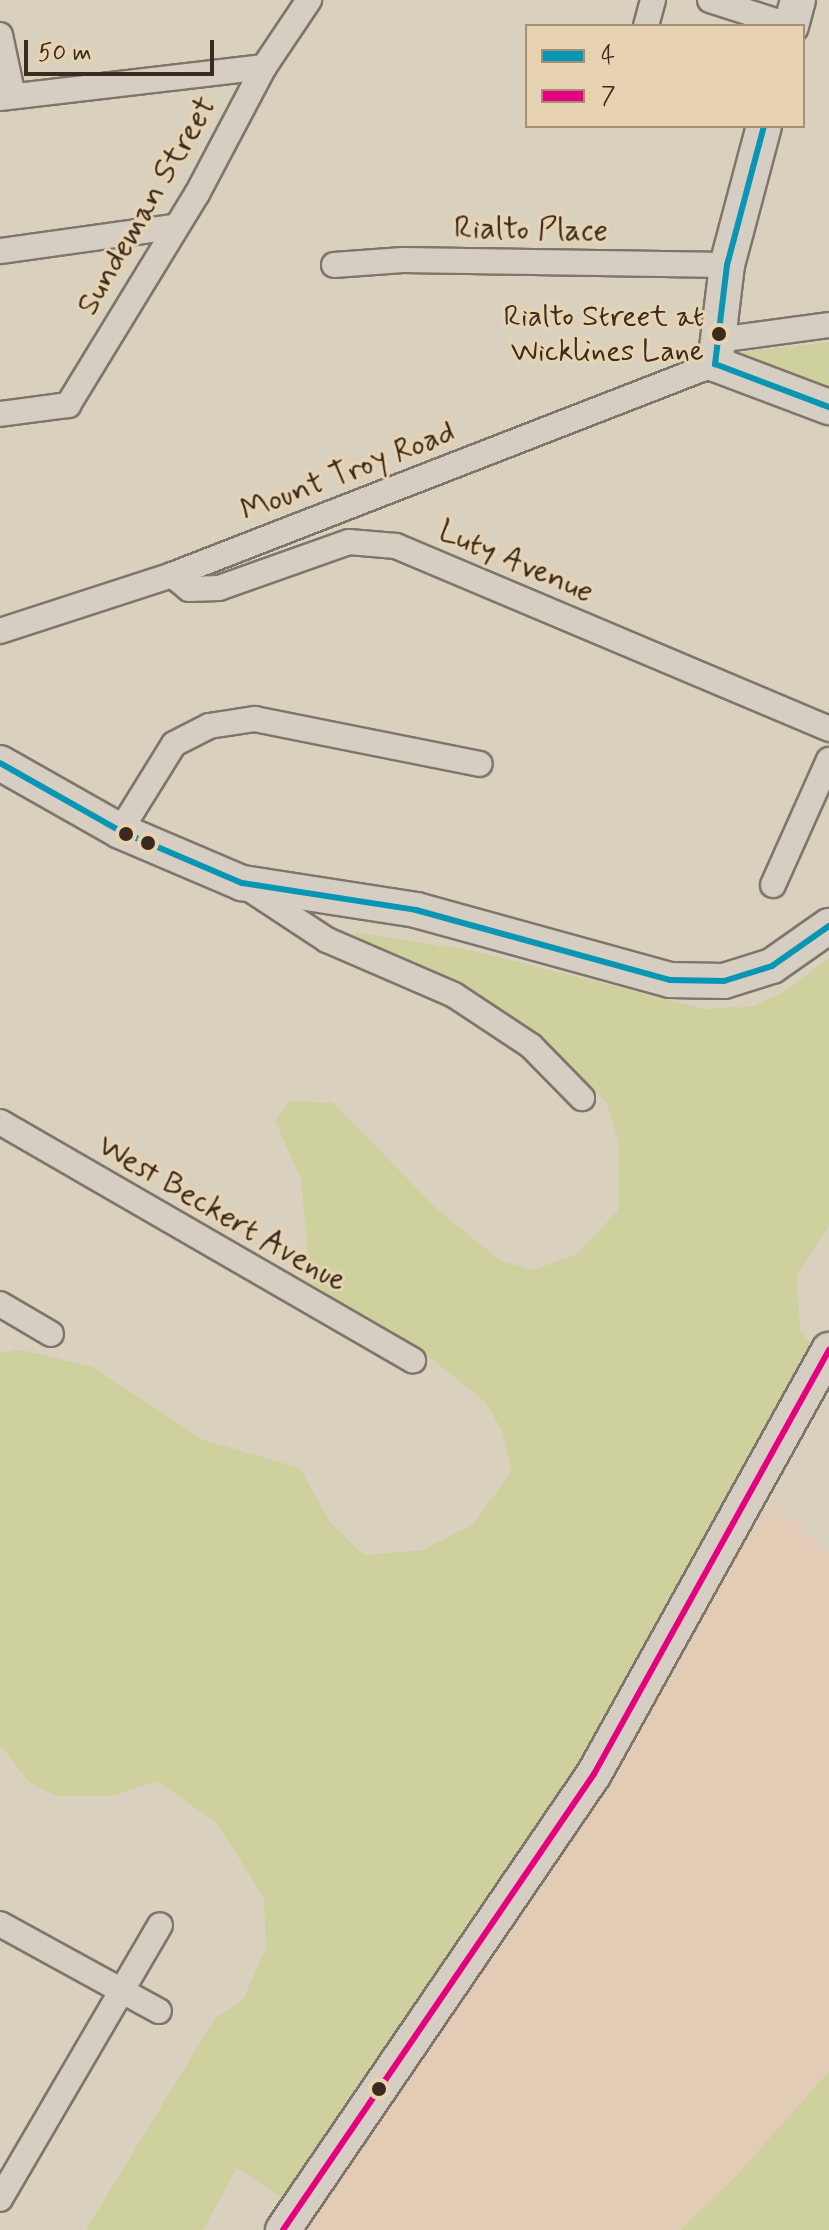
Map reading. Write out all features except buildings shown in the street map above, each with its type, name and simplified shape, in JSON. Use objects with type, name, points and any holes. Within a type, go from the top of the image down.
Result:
[{"type":"street","name":"Sundeman Street","points":[[0,414],[68,405],[172,227],[197,194],[264,67],[309,0]]},
{"type":"street","points":[[647,24],[653,0]]},
{"type":"street","points":[[710,0],[785,24]]},
{"type":"street","points":[[792,24],[798,0]]},
{"type":"street","points":[[0,35],[7,97],[264,67]]},
{"type":"street","points":[[763,128],[727,265],[717,352],[829,407]]},
{"type":"street","points":[[0,251],[172,227]]},
{"type":"street","name":"Rialto Place","points":[[334,265],[403,260],[727,265]]},
{"type":"street","name":"Mount Troy Road","points":[[0,631],[172,575],[717,352],[829,325]]},
{"type":"street","name":"Luty Avenue","points":[[172,575],[189,589],[219,588],[349,542],[396,546],[829,729]]},
{"type":"street","points":[[120,831],[174,744],[209,726],[255,719],[480,764]]},
{"type":"street","points":[[773,885],[829,760]]},
{"type":"street","points":[[0,763],[120,831],[242,883],[327,940],[454,995],[531,1046],[582,1098]]},
{"type":"street","points":[[242,883],[416,910],[670,980],[724,981],[772,966],[829,926]]},
{"type":"street","name":"West Beckert Avenue","points":[[0,1122],[413,1360]]},
{"type":"street","points":[[0,1304],[51,1334]]},
{"type":"street","points":[[283,2230],[594,1774],[829,1350]]},
{"type":"street","points":[[0,1924],[159,2011]]},
{"type":"street","points":[[0,2199],[160,1925]]},
{"type":"shaded area","points":[[770,1500],[829,1556],[829,2071],[738,2174],[680,2230],[305,2230],[566,1848]]},
{"type":"green space","points":[[829,342],[829,390],[726,354]]},
{"type":"green space","points":[[358,933],[470,950],[705,1009],[754,1006],[784,992],[829,958],[829,1226],[797,1275],[800,1330],[813,1346],[615,1716],[286,2200],[237,2168],[203,2230],[86,2230],[215,2018],[243,2000],[266,1948],[264,1898],[217,1823],[157,1781],[111,1796],[56,1796],[29,1782],[0,1745],[0,1353],[22,1350],[92,1367],[203,1440],[300,1468],[330,1522],[364,1555],[423,1550],[473,1524],[512,1471],[501,1428],[484,1401],[433,1360],[311,1283],[301,1179],[275,1121],[290,1101],[333,1103],[438,1210],[501,1261],[533,1270],[577,1254],[618,1210],[619,1144],[607,1103],[570,1068],[363,969],[330,940]]},
{"type":"green space","points":[[829,2071],[829,2230],[680,2230],[738,2174]]},
{"type":"transit line","name":"4","points":[[763,128],[727,265],[715,364],[829,407]]},
{"type":"transit line","name":"4","points":[[0,763],[120,831],[242,883],[416,910],[670,980],[724,981],[772,966],[829,926]]},
{"type":"transit line","name":"7","points":[[283,2230],[594,1774],[829,1350]]},
{"type":"place","name":"Rialto Street at Wicklines Lane","points":[[719,334]]}]
